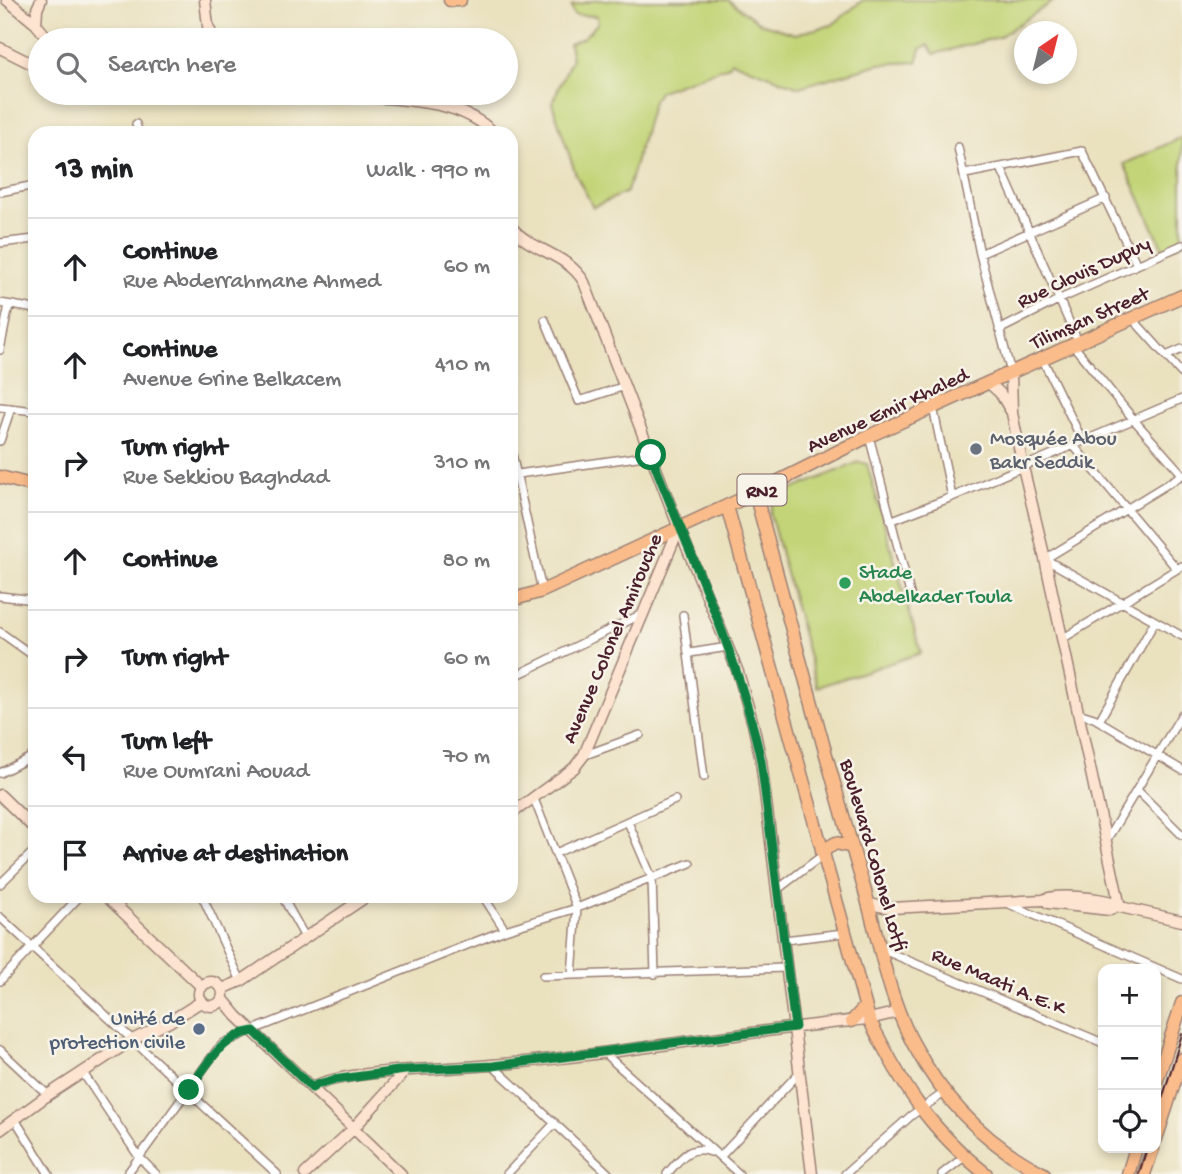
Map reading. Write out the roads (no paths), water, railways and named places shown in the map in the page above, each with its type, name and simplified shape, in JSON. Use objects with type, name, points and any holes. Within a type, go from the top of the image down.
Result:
[{"type":"main road","points":[[7,0],[39,28]]},
{"type":"main road","points":[[36,24],[41,0]]},
{"type":"main road","points":[[205,0],[209,28]]},
{"type":"main road","points":[[450,0],[460,0]]},
{"type":"main road","points":[[0,48],[28,62]]},
{"type":"main road","points":[[433,105],[450,107],[485,126]]},
{"type":"main road","points":[[518,234],[568,262],[578,272],[588,292],[728,647],[753,723],[761,761],[778,889],[812,1174]]},
{"type":"main road","name":"Tilimsan Street","points":[[1011,373],[1182,296]]},
{"type":"main road","points":[[1011,373],[1012,413],[1106,841],[1118,907]]},
{"type":"main road","name":"Avenue Emir Khaled","points":[[518,598],[542,590],[679,528],[869,436],[1011,373]]},
{"type":"main road","points":[[989,383],[1000,393],[1012,413]]},
{"type":"main road","points":[[0,477],[28,484]]},
{"type":"main road","name":"Boulevard Colonel Lotfi","points":[[755,493],[899,1012],[912,1042],[944,1093],[992,1141],[1044,1174]]},
{"type":"main road","points":[[727,506],[869,1019],[897,1074],[920,1109],[964,1157],[986,1174]]},
{"type":"main road","name":"Avenue Colonel Amirouche","points":[[518,809],[574,768],[584,755],[679,528]]},
{"type":"main road","points":[[0,794],[28,823]]},
{"type":"main road","points":[[817,835],[831,838],[847,828]]},
{"type":"main road","points":[[822,853],[836,843],[852,847]]},
{"type":"main road","points":[[870,910],[1043,900],[1052,896],[1104,900],[1115,903],[1118,907],[1182,921]]},
{"type":"main road","points":[[113,903],[202,987]]},
{"type":"main road","points":[[357,903],[241,981],[220,997],[208,1005],[202,1001],[200,992],[202,987],[212,982],[220,997],[237,1016],[401,1174]]},
{"type":"main road","points":[[0,1130],[132,1040],[169,1022],[202,1001]]},
{"type":"main road","points":[[1161,1058],[1182,1003]]},
{"type":"main road","points":[[852,1021],[864,1006]]},
{"type":"main road","points":[[312,1088],[333,1080],[405,1070],[493,1066],[869,1019],[899,1012]]},
{"type":"main road","points":[[1161,1124],[1182,1059]]},
{"type":"main road","points":[[305,1174],[353,1129],[405,1070]]},
{"type":"main road","points":[[1128,1174],[1134,1153]]},
{"type":"main road","points":[[1144,1174],[1151,1153]]},
{"type":"street","points":[[958,147],[979,254],[1011,373]]},
{"type":"street","points":[[965,174],[1082,151],[1137,265]]},
{"type":"street","points":[[1001,168],[1060,299],[1076,343],[1134,419],[1182,474],[1045,559],[1182,636]]},
{"type":"street","points":[[0,192],[28,186]]},
{"type":"street","points":[[979,254],[1106,198]]},
{"type":"street","points":[[0,243],[28,240]]},
{"type":"street","name":"Rue Clovis Dupuy","points":[[999,330],[1060,299],[1182,245]]},
{"type":"street","points":[[0,303],[28,308]]},
{"type":"street","points":[[0,350],[9,304]]},
{"type":"street","points":[[1132,318],[1182,374]]},
{"type":"street","points":[[545,320],[579,401],[625,386]]},
{"type":"street","points":[[1166,356],[1182,349]]},
{"type":"street","points":[[1042,358],[1082,440]]},
{"type":"street","points":[[890,521],[1182,399]]},
{"type":"street","points":[[0,407],[28,410]]},
{"type":"street","points":[[933,407],[952,497]]},
{"type":"street","points":[[0,441],[11,408]]},
{"type":"street","points":[[869,436],[912,601]]},
{"type":"street","points":[[1062,639],[1180,567],[1073,445]]},
{"type":"street","points":[[518,472],[651,455]]},
{"type":"street","points":[[518,490],[542,590]]},
{"type":"street","points":[[0,596],[28,599]]},
{"type":"street","points":[[518,675],[643,614]]},
{"type":"street","points":[[684,615],[704,777]]},
{"type":"street","points":[[1099,721],[1155,621]]},
{"type":"street","points":[[0,632],[28,651]]},
{"type":"street","points":[[690,653],[728,647]]},
{"type":"street","points":[[1078,713],[1099,721],[1182,769]]},
{"type":"street","points":[[1106,841],[1182,714]]},
{"type":"street","points":[[584,755],[640,735]]},
{"type":"street","points":[[0,774],[28,759]]},
{"type":"street","points":[[1138,791],[1182,835]]},
{"type":"street","points":[[534,799],[577,908],[572,975]]},
{"type":"street","points":[[556,853],[675,800]]},
{"type":"street","points":[[628,822],[652,878],[655,974]]},
{"type":"street","points":[[778,889],[822,853]]},
{"type":"street","points":[[0,884],[28,857]]},
{"type":"street","points":[[127,1174],[217,1050],[225,1043],[505,930],[577,908],[690,863]]},
{"type":"street","points":[[1005,902],[1182,979]]},
{"type":"street","points":[[0,981],[73,903]]},
{"type":"street","points":[[205,903],[241,981]]},
{"type":"street","points":[[286,903],[306,939]]},
{"type":"street","points":[[488,903],[505,930]]},
{"type":"street","points":[[0,917],[277,1174]]},
{"type":"street","points":[[784,940],[844,933]]},
{"type":"street","name":"Rue Maati A.E.K","points":[[881,949],[1098,1041]]},
{"type":"street","points":[[543,976],[786,968]]},
{"type":"street","points":[[0,1050],[48,1095]]},
{"type":"street","points":[[604,1052],[739,1174]]},
{"type":"street","points":[[493,1066],[609,1174]]},
{"type":"street","points":[[720,1157],[800,1072]]},
{"type":"street","points":[[83,1073],[139,1157],[156,1174]]},
{"type":"street","points":[[845,1174],[920,1109],[944,1093]]},
{"type":"street","points":[[16,1121],[49,1174]]},
{"type":"street","points":[[507,1174],[555,1123]]},
{"type":"street","points":[[667,1174],[688,1151],[694,1149],[709,1150],[720,1157],[726,1174]]},
{"type":"street","points":[[942,1174],[964,1157]]},
{"type":"tram line","points":[[1161,1103],[1182,1034]]},
{"type":"tram line","points":[[1139,1174],[1145,1153]]},
{"type":"place","name":"Mosquée Abou Bakr Seddik","points":[[976,449]]},
{"type":"place","name":"Stade Abdelkader Toula","points":[[845,583]]},
{"type":"place","name":"Unité de protection civile","points":[[199,1029]]}]
